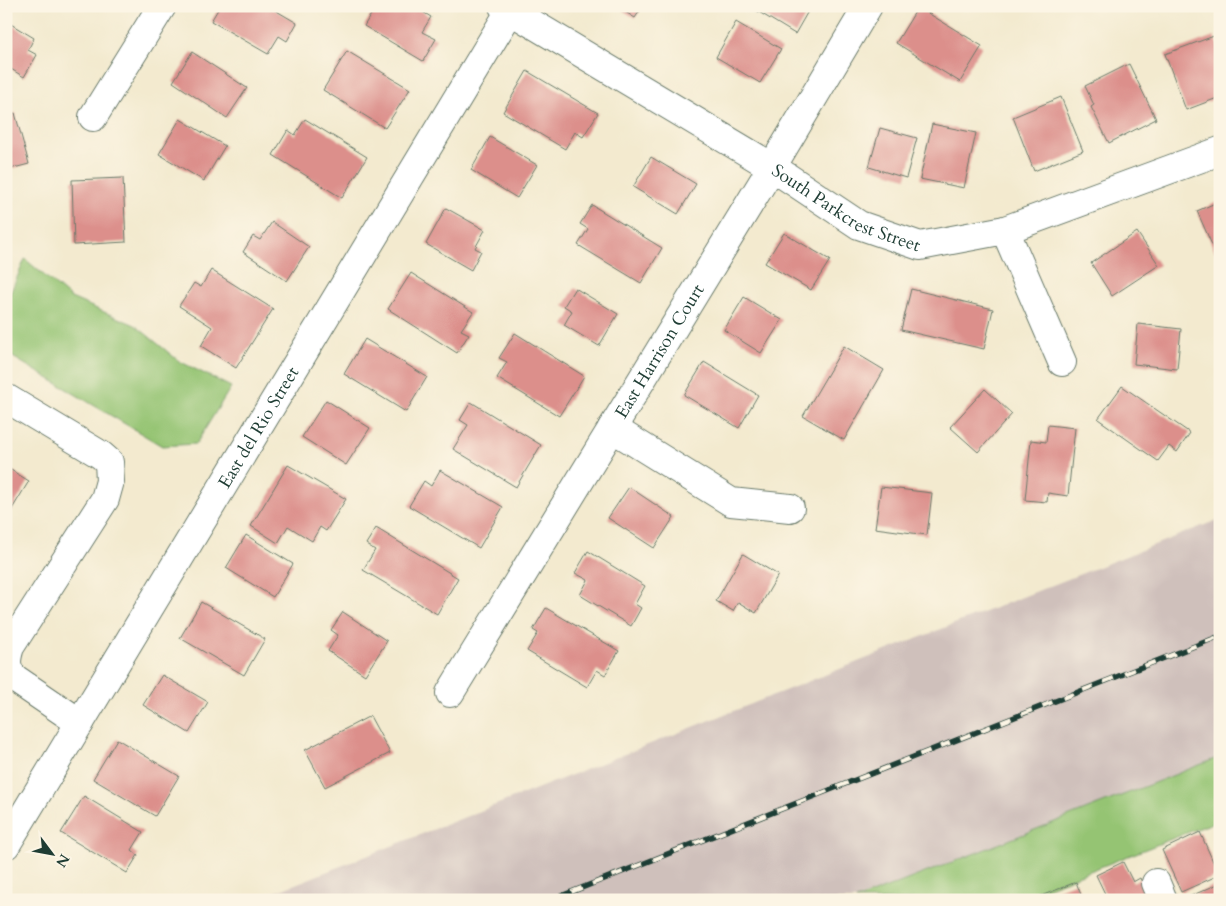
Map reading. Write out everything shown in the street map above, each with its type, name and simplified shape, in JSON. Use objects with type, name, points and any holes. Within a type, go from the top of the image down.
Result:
[{"type":"street","points":[[93,117],[162,6]]},
{"type":"street","name":"East Harrison Court","points":[[450,693],[772,167],[868,6]]},
{"type":"street","name":"South Parkcrest Street","points":[[509,8],[772,167],[858,225],[920,246],[1005,230],[1220,151]]},
{"type":"street","name":"East del Rio Street","points":[[6,845],[509,8]]},
{"type":"street","points":[[1005,230],[1062,362]]},
{"type":"street","points":[[6,398],[109,462],[110,481],[105,499],[10,647],[6,658],[7,670],[14,678],[80,723]]},
{"type":"street","points":[[612,428],[731,502],[790,508]]},
{"type":"shaded area","points":[[1220,519],[1220,757],[856,900],[255,900]]},
{"type":"green space","points":[[25,259],[71,298],[135,325],[179,361],[231,387],[196,444],[162,446],[6,353],[6,303]]},
{"type":"green space","points":[[1220,757],[1220,820],[1016,900],[856,900]]},
{"type":"building","points":[[220,6],[268,6],[297,23],[287,41],[279,36],[268,54],[211,21]]},
{"type":"building","points":[[372,6],[413,6],[431,17],[422,32],[436,39],[423,61],[364,26],[375,8]]},
{"type":"building","points":[[616,6],[643,6],[635,18]]},
{"type":"building","points":[[749,6],[811,6],[795,34]]},
{"type":"building","points":[[918,7],[982,46],[960,82],[896,43]]},
{"type":"building","points":[[736,22],[781,49],[760,83],[716,57]]},
{"type":"building","points":[[9,23],[34,38],[28,50],[37,55],[24,77],[6,66],[6,28]]},
{"type":"building","points":[[1214,36],[1220,51],[1220,97],[1186,110],[1165,54]]},
{"type":"building","points":[[347,51],[410,89],[385,128],[323,90]]},
{"type":"building","points":[[192,52],[247,88],[227,118],[173,82]]},
{"type":"building","points":[[1129,64],[1156,119],[1109,143],[1091,107],[1094,105],[1085,86]]},
{"type":"building","points":[[527,71],[598,113],[583,137],[575,132],[565,149],[503,112]]},
{"type":"building","points":[[1061,97],[1083,151],[1034,171],[1013,117]]},
{"type":"building","points":[[15,113],[29,164],[6,170],[6,116]]},
{"type":"building","points":[[180,119],[225,146],[204,181],[159,154]]},
{"type":"building","points":[[305,119],[367,157],[342,198],[273,155],[288,130],[295,135]]},
{"type":"building","points":[[932,124],[976,133],[964,188],[920,179]]},
{"type":"building","points":[[880,128],[917,138],[906,178],[869,167]]},
{"type":"building","points":[[490,137],[537,165],[517,198],[471,170]]},
{"type":"building","points":[[651,157],[696,184],[678,214],[633,187]]},
{"type":"building","points":[[123,178],[126,242],[74,245],[72,180]]},
{"type":"building","points":[[1220,201],[1220,252],[1216,254],[1197,211]]},
{"type":"building","points":[[592,205],[662,248],[641,283],[578,245],[588,229],[580,224]]},
{"type":"building","points":[[446,208],[485,230],[475,248],[481,251],[471,270],[426,244]]},
{"type":"building","points":[[272,222],[309,247],[287,281],[243,252],[253,236],[260,240]]},
{"type":"building","points":[[1137,232],[1159,265],[1112,296],[1091,263]]},
{"type":"building","points":[[784,233],[830,260],[811,290],[765,263]]},
{"type":"building","points":[[211,270],[273,309],[236,368],[201,346],[212,327],[179,306],[194,283],[201,287]]},
{"type":"building","points":[[411,273],[473,312],[461,330],[469,334],[457,353],[388,309]]},
{"type":"building","points":[[575,288],[618,314],[599,346],[564,325],[572,311],[564,306]]},
{"type":"building","points":[[911,289],[993,309],[984,349],[901,330]]},
{"type":"building","points":[[744,297],[782,320],[761,353],[724,330]]},
{"type":"building","points":[[1138,324],[1181,329],[1177,369],[1134,364]]},
{"type":"building","points":[[515,333],[584,376],[559,416],[497,378],[507,362],[499,358]]},
{"type":"building","points":[[365,339],[427,377],[406,412],[344,374]]},
{"type":"building","points":[[844,346],[884,370],[844,440],[803,416]]},
{"type":"building","points":[[704,362],[758,395],[739,428],[684,395]]},
{"type":"building","points":[[1122,386],[1190,433],[1177,452],[1169,446],[1158,461],[1098,419]]},
{"type":"building","points":[[985,389],[1012,414],[978,452],[950,427]]},
{"type":"building","points":[[326,400],[370,428],[346,465],[302,437]]},
{"type":"building","points":[[471,402],[541,445],[516,487],[453,449],[468,425],[460,420]]},
{"type":"building","points":[[1048,425],[1075,428],[1068,496],[1048,493],[1047,502],[1025,500],[1031,440],[1046,442]]},
{"type":"building","points":[[288,465],[346,499],[326,531],[320,527],[312,541],[288,526],[278,543],[251,526]]},
{"type":"building","points":[[6,467],[29,481],[6,519]]},
{"type":"building","points":[[440,470],[503,507],[479,548],[409,506],[424,481],[431,486]]},
{"type":"building","points":[[629,487],[674,517],[654,548],[608,518]]},
{"type":"building","points":[[881,487],[932,493],[927,535],[875,528]]},
{"type":"building","points":[[376,528],[458,578],[437,614],[363,570],[375,550],[366,544]]},
{"type":"building","points":[[246,535],[293,564],[273,597],[226,568]]},
{"type":"building","points":[[588,551],[645,586],[635,604],[641,608],[631,626],[580,595],[588,580],[575,573]]},
{"type":"building","points":[[743,554],[778,575],[756,613],[738,602],[733,611],[716,601]]},
{"type":"building","points":[[201,602],[265,639],[244,675],[180,638]]},
{"type":"building","points":[[546,608],[619,651],[605,675],[597,670],[587,687],[527,651],[538,633],[533,630]]},
{"type":"building","points":[[343,612],[387,641],[365,675],[328,651],[338,635],[331,630]]},
{"type":"building","points":[[162,675],[208,702],[189,733],[143,705]]},
{"type":"building","points":[[370,716],[390,753],[325,787],[305,750]]},
{"type":"building","points":[[117,739],[179,776],[155,816],[93,779]]},
{"type":"building","points":[[84,796],[143,832],[132,850],[138,855],[127,873],[61,833]]},
{"type":"building","points":[[1200,832],[1219,875],[1181,892],[1162,850]]},
{"type":"building","points":[[1123,862],[1133,882],[1140,878],[1150,900],[1108,900],[1096,875]]},
{"type":"building","points":[[1076,882],[1083,900],[1037,900],[1036,898]]},
{"type":"building","points":[[1218,884],[1220,887],[1220,900],[1182,900]]},
{"type":"railway","points":[[551,900],[1220,636]]}]
